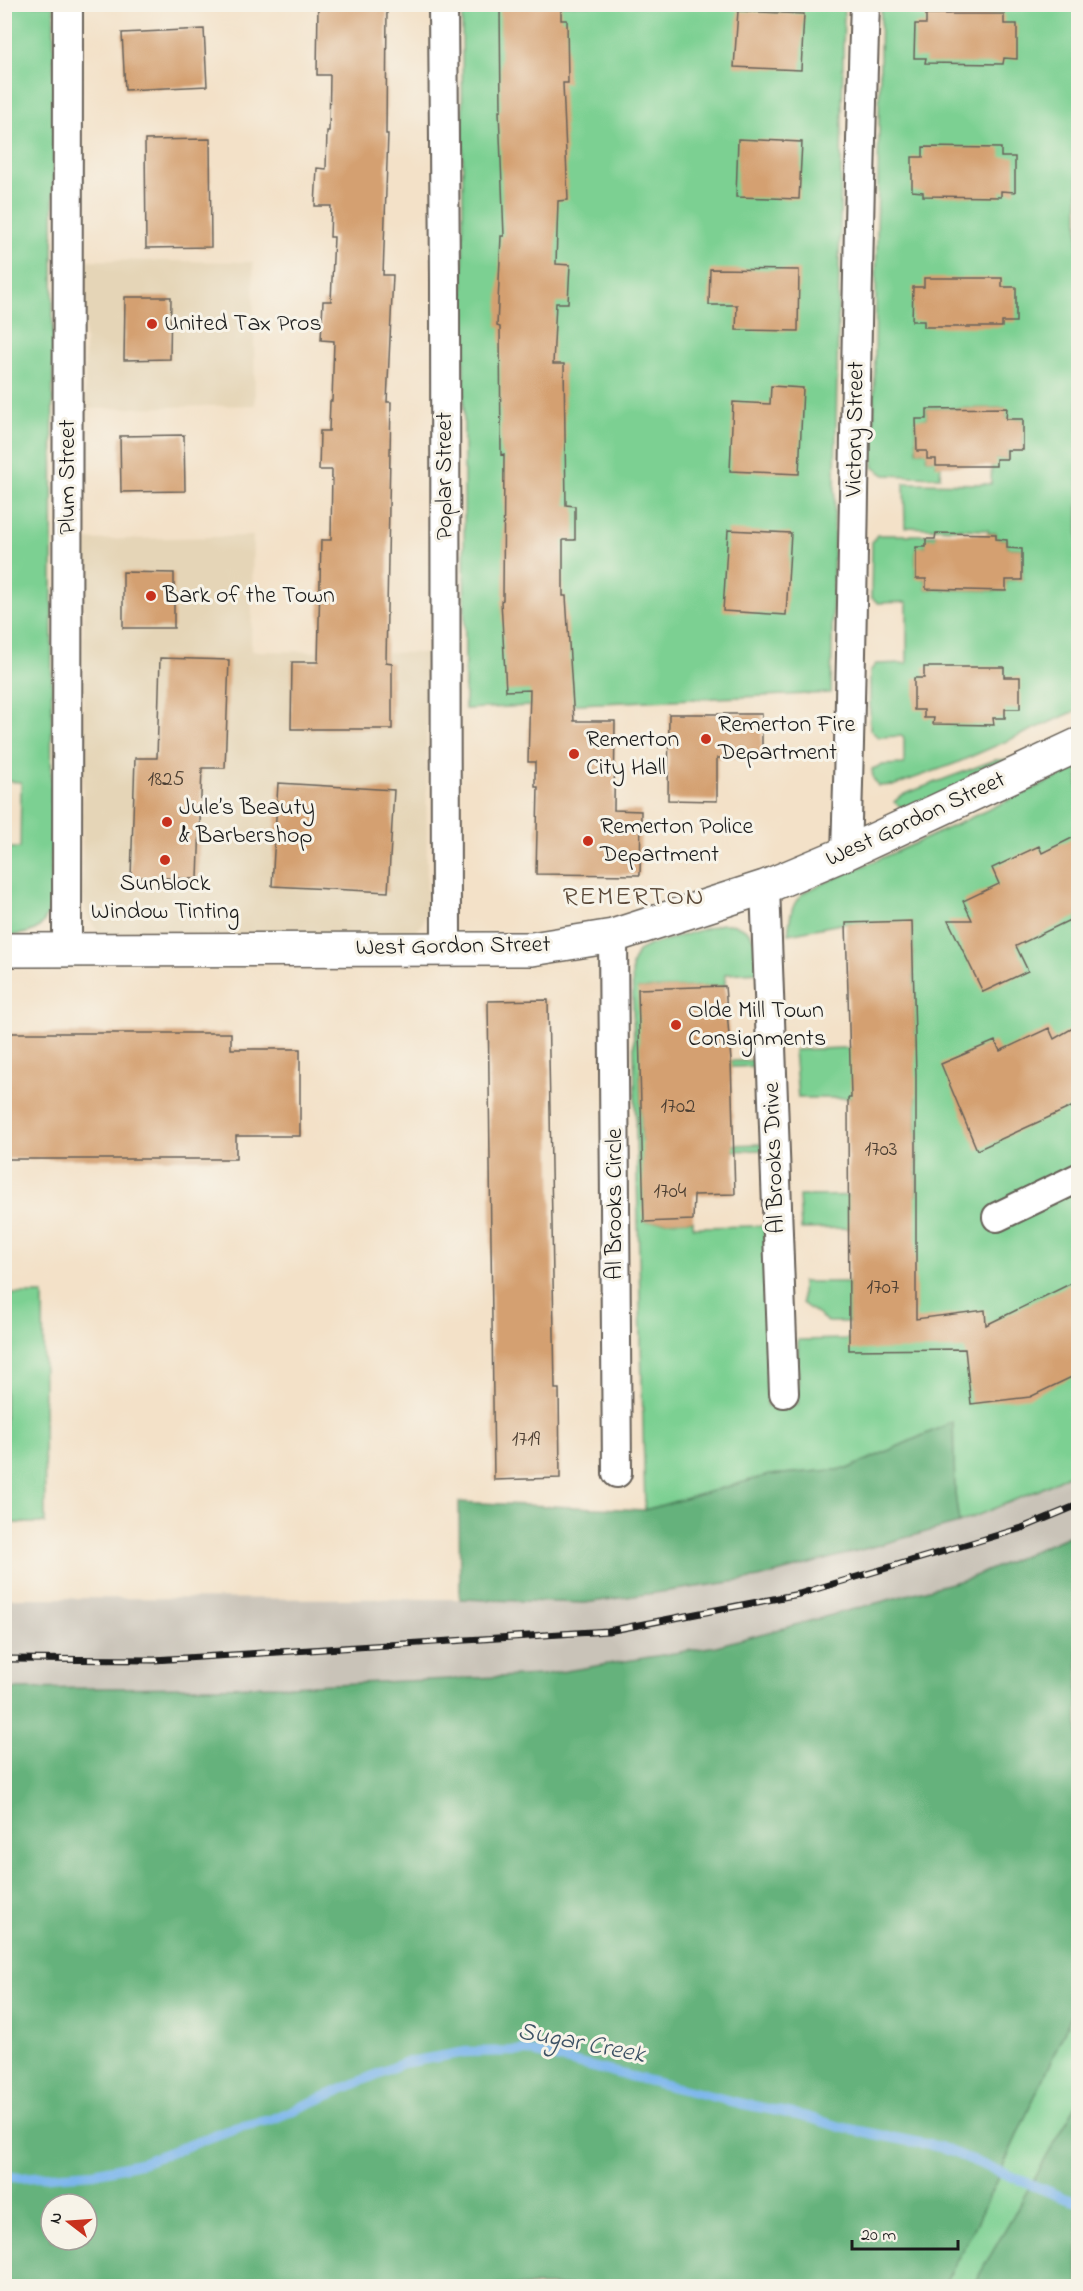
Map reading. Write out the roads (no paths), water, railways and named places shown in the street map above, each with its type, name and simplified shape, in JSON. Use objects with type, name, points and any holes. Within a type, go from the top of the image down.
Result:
[{"type":"street","name":"Plum Street","points":[[67,950],[68,4]]},
{"type":"street","name":"Poplar Street","points":[[442,4],[445,282],[446,948]]},
{"type":"street","name":"Victory Street","points":[[846,853],[865,4]]},
{"type":"street","name":"West Gordon Street","points":[[4,950],[532,949],[613,936],[765,887],[846,853],[1078,745]]},
{"type":"street","name":"Al Brooks Drive","points":[[765,887],[784,1393]]},
{"type":"street","name":"Al Brooks Circle","points":[[613,936],[617,1473]]},
{"type":"street","points":[[997,1217],[1078,1178]]},
{"type":"waterway","name":"Sugar Creek","points":[[4,2176],[20,2178],[94,2173],[144,2162],[235,2128],[273,2119],[403,2063],[466,2052],[527,2051],[739,2103],[807,2117],[844,2128],[940,2147],[1078,2202]]},
{"type":"railway","points":[[4,1659],[154,1660],[608,1631],[799,1594],[1022,1528],[1078,1505]]},
{"type":"place","name":"United Tax Pros","points":[[152,324]]},
{"type":"place","name":"Bark of the Town","points":[[151,596]]},
{"type":"place","name":"Remerton Fire Department","points":[[706,739]]},
{"type":"place","name":"Remerton City Hall","points":[[574,754]]},
{"type":"place","name":"Jule’s Beauty & Barbershop","points":[[167,822]]},
{"type":"place","name":"Remerton Police Department","points":[[588,841]]},
{"type":"place","name":"Sunblock Window Tinting","points":[[165,860]]},
{"type":"place","name":"Olde Mill Town Consignments","points":[[676,1025]]},
{"type":"district","name":"REMERTON","points":[[634,897]]}]
